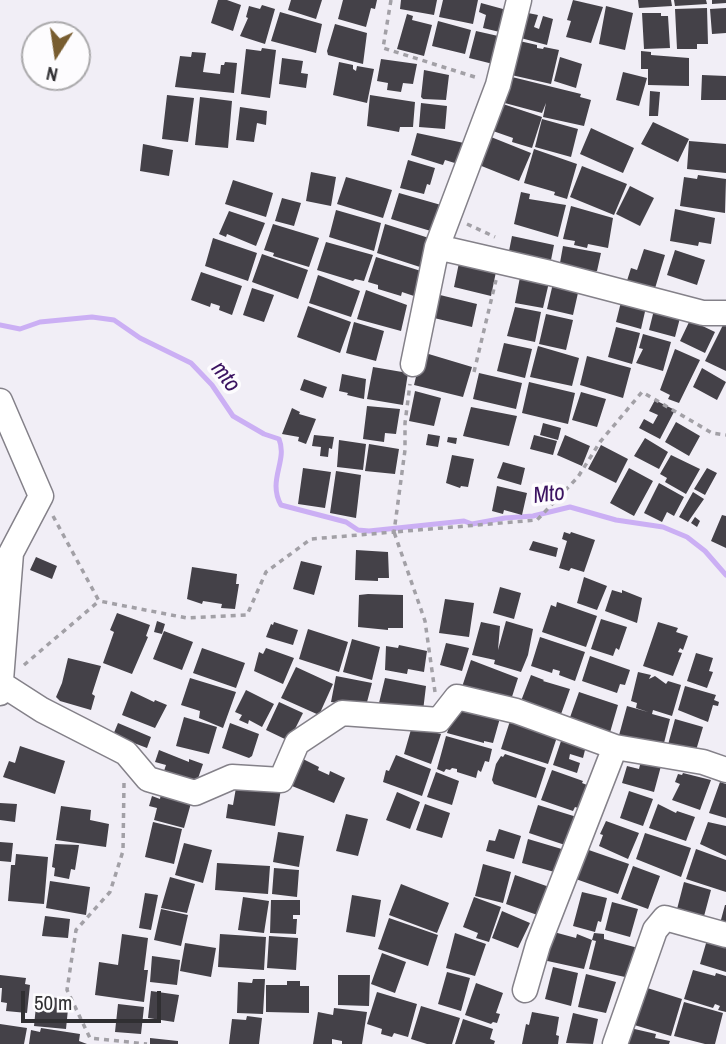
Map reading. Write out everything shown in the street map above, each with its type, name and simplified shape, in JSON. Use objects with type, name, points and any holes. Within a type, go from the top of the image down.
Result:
[{"type":"street","points":[[413,364],[437,247],[498,85],[519,0]]},
{"type":"street","points":[[437,247],[703,313],[726,313]]},
{"type":"street","points":[[0,401],[41,496],[11,553],[1,687],[126,753],[148,779],[195,793],[232,777],[281,780],[296,743],[342,713],[439,720],[457,697],[516,711],[615,747],[703,762],[726,771]]},
{"type":"street","points":[[525,990],[538,945],[615,747]]},
{"type":"street","points":[[615,1044],[655,930],[665,918],[726,934]]},
{"type":"path","points":[[391,0],[383,48],[498,85]]},
{"type":"path","points":[[450,215],[500,240],[501,262],[474,372]]},
{"type":"path","points":[[413,364],[394,531],[425,621],[439,720]]},
{"type":"path","points":[[99,601],[187,618],[247,615],[265,572],[312,539],[537,520],[578,477],[600,442],[642,391],[712,433],[726,435]]},
{"type":"path","points":[[41,496],[99,601]]},
{"type":"path","points":[[1,687],[99,601]]},
{"type":"path","points":[[89,1044],[89,1038],[67,990],[76,930],[110,892],[123,851],[126,753]]},
{"type":"path","points":[[89,1038],[147,1044]]},
{"type":"building","points":[[218,0],[241,5],[233,31],[211,23]]},
{"type":"building","points":[[291,0],[322,0],[316,19],[288,10]]},
{"type":"building","points":[[343,0],[377,0],[375,9],[371,8],[366,27],[338,19]]},
{"type":"building","points":[[401,0],[437,0],[434,15],[400,9]]},
{"type":"building","points":[[443,0],[478,0],[473,24],[439,17]]},
{"type":"building","points":[[573,0],[603,7],[591,43],[566,37],[571,21],[567,20]]},
{"type":"building","points":[[638,0],[671,0],[672,6],[639,8]]},
{"type":"building","points":[[674,0],[706,0],[707,4],[675,6]]},
{"type":"building","points":[[712,0],[726,0],[726,3],[712,4]]},
{"type":"building","points":[[481,3],[514,12],[508,34],[483,28],[486,15],[479,12]]},
{"type":"building","points":[[262,5],[275,9],[265,44],[240,36],[248,18],[249,6],[260,9]]},
{"type":"building","points":[[606,6],[633,13],[625,50],[599,44]]},
{"type":"building","points":[[707,8],[708,44],[697,44],[697,49],[677,49],[675,9]]},
{"type":"building","points":[[726,8],[726,33],[712,34],[710,9]]},
{"type":"building","points":[[280,12],[322,24],[316,53],[271,41]]},
{"type":"building","points":[[523,12],[538,15],[534,27],[539,29],[543,16],[553,19],[547,45],[517,37]]},
{"type":"building","points":[[642,13],[661,13],[661,16],[668,16],[670,48],[644,49]]},
{"type":"building","points":[[407,14],[413,16],[412,20],[432,25],[424,56],[397,49]]},
{"type":"building","points":[[438,21],[471,30],[465,54],[432,46]]},
{"type":"building","points":[[335,24],[367,33],[363,64],[328,55]]},
{"type":"building","points":[[476,31],[507,38],[501,66],[469,58]]},
{"type":"building","points":[[515,40],[537,45],[537,48],[559,50],[551,84],[507,74]]},
{"type":"building","points":[[262,48],[276,50],[270,98],[241,94],[246,49],[261,51]]},
{"type":"building","points":[[641,51],[651,52],[651,55],[689,58],[689,86],[648,85],[648,69],[641,69]]},
{"type":"building","points":[[192,52],[206,53],[203,72],[220,74],[221,65],[225,62],[237,63],[234,93],[175,87],[180,56],[191,57]]},
{"type":"building","points":[[560,57],[582,64],[576,88],[554,81]]},
{"type":"building","points":[[282,58],[303,61],[301,73],[308,74],[306,88],[279,84]]},
{"type":"building","points":[[381,59],[417,64],[413,84],[403,83],[401,92],[387,90],[388,83],[377,81]]},
{"type":"building","points":[[339,62],[353,65],[356,71],[357,66],[374,69],[367,103],[333,95]]},
{"type":"building","points":[[424,70],[449,75],[446,100],[421,97]]},
{"type":"building","points":[[623,72],[647,78],[639,106],[616,100]]},
{"type":"building","points":[[702,75],[726,76],[726,100],[701,100]]},
{"type":"building","points":[[508,76],[581,94],[580,97],[591,100],[584,126],[543,117],[546,103],[542,113],[501,102]]},
{"type":"building","points":[[650,91],[660,92],[658,116],[649,116]]},
{"type":"building","points":[[167,95],[194,98],[188,142],[162,139]]},
{"type":"building","points":[[370,95],[415,102],[413,127],[400,127],[399,132],[367,126]]},
{"type":"building","points":[[200,97],[232,101],[228,148],[195,145]]},
{"type":"building","points":[[421,103],[447,106],[445,129],[419,127]]},
{"type":"building","points":[[503,104],[542,117],[532,148],[512,142],[513,138],[493,131]]},
{"type":"building","points":[[240,107],[267,111],[266,125],[257,123],[254,142],[236,140]]},
{"type":"building","points":[[542,119],[578,129],[571,157],[535,147]]},
{"type":"building","points":[[653,122],[689,139],[678,162],[641,144]]},
{"type":"building","points":[[591,128],[634,148],[623,173],[580,154]]},
{"type":"building","points":[[417,133],[464,143],[458,164],[445,160],[443,165],[411,155]]},
{"type":"building","points":[[491,137],[531,153],[519,181],[479,165]]},
{"type":"building","points":[[689,141],[726,144],[726,173],[687,169]]},
{"type":"building","points":[[143,144],[173,150],[169,176],[140,171]]},
{"type":"building","points":[[534,149],[577,164],[567,199],[554,195],[555,192],[524,183]]},
{"type":"building","points":[[408,160],[435,168],[424,194],[400,188]]},
{"type":"building","points":[[582,166],[627,184],[614,215],[570,197]]},
{"type":"building","points":[[311,172],[336,177],[331,206],[306,201]]},
{"type":"building","points":[[698,175],[726,179],[725,213],[680,206],[684,177],[697,179]]},
{"type":"building","points":[[346,177],[392,190],[383,218],[337,204]]},
{"type":"building","points":[[233,180],[273,193],[266,217],[225,204]]},
{"type":"building","points":[[630,186],[654,198],[640,226],[616,214]]},
{"type":"building","points":[[521,192],[530,194],[529,199],[566,205],[558,237],[514,224]]},
{"type":"building","points":[[399,193],[441,205],[434,232],[391,219]]},
{"type":"building","points":[[282,198],[301,203],[294,226],[275,221]]},
{"type":"building","points":[[571,206],[613,218],[608,248],[588,244],[587,248],[574,245],[575,241],[563,239]]},
{"type":"building","points":[[675,209],[715,218],[711,244],[699,242],[698,246],[670,241]]},
{"type":"building","points":[[336,210],[381,223],[374,251],[329,237]]},
{"type":"building","points":[[229,211],[265,223],[256,246],[227,234],[226,237],[219,234]]},
{"type":"building","points":[[273,224],[319,238],[309,267],[273,256],[274,253],[264,250]]},
{"type":"building","points":[[385,224],[432,239],[423,268],[377,253]]},
{"type":"building","points":[[512,236],[554,245],[549,270],[507,261]]},
{"type":"building","points":[[213,238],[257,253],[248,281],[205,266]]},
{"type":"building","points":[[326,242],[373,255],[364,281],[353,281],[317,270]]},
{"type":"building","points":[[563,246],[601,253],[597,271],[593,271],[591,281],[558,274]]},
{"type":"building","points":[[644,249],[665,255],[653,295],[625,287],[631,268],[637,270]]},
{"type":"building","points":[[675,250],[705,260],[697,285],[667,275]]},
{"type":"building","points":[[262,254],[308,270],[298,299],[252,282]]},
{"type":"building","points":[[376,257],[421,271],[414,296],[402,292],[401,296],[378,289],[378,285],[368,282]]},
{"type":"building","points":[[460,258],[497,267],[491,296],[454,287]]},
{"type":"building","points":[[201,272],[242,286],[232,315],[219,310],[220,306],[211,303],[210,307],[191,300]]},
{"type":"building","points":[[521,272],[550,278],[543,308],[515,303]]},
{"type":"building","points":[[318,275],[360,291],[351,317],[309,303]]},
{"type":"building","points":[[554,279],[580,284],[573,315],[547,309]]},
{"type":"building","points":[[252,288],[274,295],[264,322],[243,315]]},
{"type":"building","points":[[366,290],[407,305],[401,331],[357,319]]},
{"type":"building","points":[[440,295],[477,304],[472,327],[434,318]]},
{"type":"building","points":[[622,298],[647,303],[641,329],[616,322]]},
{"type":"building","points":[[308,306],[351,322],[340,353],[297,337]]},
{"type":"building","points":[[515,307],[541,312],[535,342],[507,336]]},
{"type":"building","points":[[654,310],[680,318],[675,337],[649,330]]},
{"type":"building","points":[[546,314],[573,320],[566,350],[539,344]]},
{"type":"building","points":[[726,319],[726,371],[705,361]]},
{"type":"building","points":[[690,320],[715,332],[705,353],[680,341]]},
{"type":"building","points":[[354,322],[384,331],[376,361],[346,353]]},
{"type":"building","points":[[616,327],[640,333],[632,364],[608,357]]},
{"type":"building","points":[[643,334],[671,342],[663,371],[636,363],[643,349],[639,348]]},
{"type":"building","points":[[504,343],[532,349],[525,378],[497,371]]},
{"type":"building","points":[[538,346],[579,358],[572,386],[530,377]]},
{"type":"building","points":[[675,349],[700,360],[679,403],[668,399],[670,395],[660,390]]},
{"type":"building","points":[[422,352],[472,367],[463,397],[414,385]]},
{"type":"building","points":[[587,356],[631,368],[623,398],[580,385]]},
{"type":"building","points":[[373,367],[408,373],[403,405],[367,399]]},
{"type":"building","points":[[702,368],[726,382],[717,400],[693,387]]},
{"type":"building","points":[[479,373],[522,383],[516,409],[473,399]]},
{"type":"building","points":[[342,374],[366,379],[364,399],[339,391]]},
{"type":"building","points":[[304,379],[327,387],[323,398],[300,390]]},
{"type":"building","points":[[529,382],[575,393],[568,424],[522,413]]},
{"type":"building","points":[[415,391],[441,398],[434,426],[409,421]]},
{"type":"building","points":[[581,392],[606,399],[597,427],[572,420]]},
{"type":"building","points":[[655,400],[675,410],[660,439],[639,428],[644,419],[653,424],[658,415],[649,411]]},
{"type":"building","points":[[367,406],[400,409],[396,434],[385,433],[384,442],[363,439]]},
{"type":"building","points":[[471,407],[517,416],[509,446],[463,436]]},
{"type":"building","points":[[292,408],[300,412],[299,414],[316,419],[306,444],[298,441],[299,437],[282,434]]},
{"type":"building","points":[[676,422],[700,436],[689,456],[665,442]]},
{"type":"building","points":[[543,423],[561,428],[558,440],[540,435]]},
{"type":"building","points":[[428,434],[440,436],[438,447],[426,445]]},
{"type":"building","points":[[314,435],[334,437],[328,457],[320,456],[321,447],[312,446]]},
{"type":"building","points":[[534,435],[557,441],[553,455],[530,449]]},
{"type":"building","points":[[565,435],[590,446],[582,466],[557,455]]},
{"type":"building","points":[[448,437],[457,438],[456,444],[447,442]]},
{"type":"building","points":[[645,438],[668,452],[659,469],[634,456]]},
{"type":"building","points":[[339,440],[366,444],[363,470],[337,467]]},
{"type":"building","points":[[369,444],[399,449],[395,474],[365,471]]},
{"type":"building","points":[[601,445],[628,459],[616,483],[588,469]]},
{"type":"building","points":[[452,455],[474,459],[468,487],[460,488],[446,483]]},
{"type":"building","points":[[671,455],[700,469],[686,494],[665,482],[667,478],[660,474]]},
{"type":"building","points":[[503,462],[525,468],[521,485],[497,478]]},
{"type":"building","points":[[303,468],[331,472],[325,508],[298,504]]},
{"type":"building","points":[[629,468],[653,481],[634,516],[610,503]]},
{"type":"building","points":[[707,468],[717,473],[705,495],[694,489]]},
{"type":"building","points":[[336,471],[361,475],[356,518],[330,513]]},
{"type":"building","points":[[659,483],[684,497],[674,516],[667,512],[662,522],[644,513]]},
{"type":"building","points":[[497,486],[527,493],[522,515],[504,510],[503,514],[492,511]]},
{"type":"building","points":[[693,492],[704,499],[688,522],[679,517]]},
{"type":"building","points":[[722,515],[726,516],[726,548],[711,541]]},
{"type":"building","points":[[695,517],[700,521],[697,527],[691,523]]},
{"type":"building","points":[[564,532],[595,540],[584,572],[559,568],[567,541],[562,539]]},
{"type":"building","points":[[533,541],[558,548],[556,557],[529,550]]},
{"type":"building","points":[[356,550],[388,552],[389,578],[378,578],[378,581],[355,580]]},
{"type":"building","points":[[36,557],[57,566],[52,579],[30,570]]},
{"type":"building","points":[[301,561],[322,566],[314,595],[293,589]]},
{"type":"building","points":[[192,567],[237,574],[236,584],[239,584],[235,609],[221,608],[222,604],[203,601],[202,604],[187,599]]},
{"type":"building","points":[[584,577],[607,586],[597,610],[577,603]]},
{"type":"building","points":[[500,587],[521,593],[514,619],[493,613]]},
{"type":"building","points":[[612,590],[622,593],[622,590],[642,598],[637,623],[605,611]]},
{"type":"building","points":[[359,595],[403,595],[403,628],[388,630],[358,627]]},
{"type":"building","points":[[445,599],[474,603],[469,637],[439,633]]},
{"type":"building","points":[[557,602],[597,616],[586,647],[542,632],[551,605],[556,607]]},
{"type":"building","points":[[117,613],[150,625],[146,636],[148,637],[132,674],[103,663],[114,632],[110,630]]},
{"type":"building","points":[[601,619],[627,627],[619,650],[616,648],[613,656],[591,649]]},
{"type":"building","points":[[157,621],[165,624],[162,634],[154,632]]},
{"type":"building","points":[[506,621],[533,629],[528,655],[521,672],[494,664],[495,660],[472,655],[481,622],[500,626],[498,650]]},
{"type":"building","points":[[274,622],[298,630],[293,645],[266,637]]},
{"type":"building","points":[[658,622],[678,628],[676,632],[688,636],[683,650],[680,648],[678,652],[682,653],[673,676],[643,666]]},
{"type":"building","points":[[308,629],[348,642],[339,672],[299,659]]},
{"type":"building","points":[[164,631],[193,642],[182,670],[153,659]]},
{"type":"building","points":[[540,637],[585,652],[575,681],[559,675],[560,671],[553,669],[552,673],[531,666]]},
{"type":"building","points":[[352,639],[380,647],[372,680],[343,672]]},
{"type":"building","points":[[446,643],[469,648],[462,671],[440,665]]},
{"type":"building","points":[[399,645],[427,651],[424,672],[408,669],[407,674],[385,670],[386,646],[398,648]]},
{"type":"building","points":[[202,648],[245,663],[236,688],[193,673]]},
{"type":"building","points":[[266,648],[294,658],[283,684],[254,671],[259,652],[263,654]]},
{"type":"building","points":[[696,653],[713,658],[709,671],[713,672],[707,688],[687,681]]},
{"type":"building","points":[[590,656],[630,670],[625,685],[620,684],[617,693],[582,681]]},
{"type":"building","points":[[68,658],[101,666],[92,694],[95,696],[91,710],[60,701],[56,697]]},
{"type":"building","points":[[471,660],[518,678],[510,703],[461,690]]},
{"type":"building","points":[[296,667],[333,684],[319,715],[281,698]]},
{"type":"building","points":[[638,672],[651,675],[649,679],[655,676],[666,684],[668,681],[681,685],[672,716],[653,710],[652,714],[670,719],[662,751],[618,739],[627,706],[648,712],[636,708],[637,703],[631,701]]},
{"type":"building","points":[[531,675],[570,689],[560,717],[521,701]]},
{"type":"building","points":[[336,676],[372,683],[366,706],[331,702]]},
{"type":"building","points":[[190,678],[236,692],[223,728],[199,718],[200,711],[181,705]]},
{"type":"building","points":[[385,678],[426,686],[423,711],[401,704],[400,707],[379,703]]},
{"type":"building","points":[[685,686],[716,695],[714,700],[719,702],[718,706],[713,705],[708,722],[678,710]]},
{"type":"building","points":[[246,690],[274,704],[262,727],[249,720],[248,724],[239,720],[242,715],[235,712]]},
{"type":"building","points":[[131,691],[167,705],[155,728],[122,715]]},
{"type":"building","points":[[579,692],[618,705],[609,736],[568,723]]},
{"type":"building","points":[[279,702],[303,713],[289,741],[266,730]]},
{"type":"building","points":[[457,704],[500,718],[493,743],[447,733]]},
{"type":"building","points":[[184,717],[217,727],[209,754],[176,746]]},
{"type":"building","points":[[675,719],[703,727],[694,757],[666,752]]},
{"type":"building","points":[[510,721],[557,737],[548,764],[501,749]]},
{"type":"building","points":[[118,723],[151,737],[147,748],[113,735]]},
{"type":"building","points":[[230,723],[259,734],[249,758],[222,748]]},
{"type":"building","points":[[412,726],[441,734],[431,764],[404,754]]},
{"type":"building","points":[[446,736],[492,749],[489,762],[485,761],[476,778],[457,772],[457,769],[446,769],[444,772],[437,769]]},
{"type":"building","points":[[562,738],[586,746],[583,758],[570,754],[569,759],[580,763],[577,773],[553,765]]},
{"type":"building","points":[[20,746],[65,761],[55,794],[3,777],[9,761],[15,763]]},
{"type":"building","points":[[159,750],[189,762],[189,759],[203,764],[194,790],[161,780],[166,765],[155,762]]},
{"type":"building","points":[[505,754],[546,768],[536,798],[494,784],[492,780],[496,764]]},
{"type":"building","points":[[396,755],[431,769],[422,796],[383,782],[386,770],[389,771]]},
{"type":"building","points":[[303,759],[329,775],[330,771],[345,778],[334,803],[292,786]]},
{"type":"building","points":[[641,761],[661,766],[654,792],[622,783],[627,766],[639,769]]},
{"type":"building","points":[[552,770],[592,787],[584,810],[575,807],[573,811],[541,800]]},
{"type":"building","points":[[436,772],[459,781],[452,805],[427,797]]},
{"type":"building","points":[[678,774],[711,780],[700,810],[672,800],[680,784],[675,782]]},
{"type":"building","points":[[237,782],[281,789],[275,826],[226,818],[228,804],[233,805]]},
{"type":"building","points":[[720,782],[726,784],[726,818],[709,813]]},
{"type":"building","points":[[162,788],[193,796],[184,828],[154,820],[157,808],[149,806],[152,796],[160,799]]},
{"type":"building","points":[[629,791],[653,799],[643,826],[620,818]]},
{"type":"building","points":[[397,792],[420,802],[410,829],[386,820]]},
{"type":"building","points":[[0,803],[17,804],[15,822],[0,820]]},
{"type":"building","points":[[425,804],[450,813],[442,838],[416,830]]},
{"type":"building","points":[[658,804],[676,813],[677,811],[695,817],[686,841],[649,828]]},
{"type":"building","points":[[538,805],[580,818],[574,848],[529,833]]},
{"type":"building","points":[[61,806],[91,810],[90,820],[109,824],[106,847],[56,840]]},
{"type":"building","points":[[346,814],[368,819],[358,856],[336,851]]},
{"type":"building","points":[[606,821],[639,833],[628,859],[599,846],[603,835],[600,834]]},
{"type":"building","points":[[153,822],[182,829],[174,864],[145,857]]},
{"type":"building","points":[[708,822],[726,826],[726,856],[700,844]]},
{"type":"building","points":[[499,829],[521,836],[514,859],[486,851],[489,840],[495,841]]},
{"type":"building","points":[[278,832],[304,836],[299,867],[273,862]]},
{"type":"building","points":[[645,833],[691,848],[681,877],[636,859]]},
{"type":"building","points":[[528,839],[565,850],[558,873],[522,863]]},
{"type":"building","points":[[0,842],[13,843],[11,862],[0,861]]},
{"type":"building","points":[[184,843],[212,850],[203,883],[175,875]]},
{"type":"building","points":[[55,844],[79,845],[75,870],[71,869],[69,879],[54,876],[55,868],[52,867]]},
{"type":"building","points":[[583,848],[629,864],[618,894],[573,878]]},
{"type":"building","points":[[696,849],[726,860],[726,892],[686,879]]},
{"type":"building","points":[[16,854],[48,857],[44,904],[8,901],[11,865],[15,865]]},
{"type":"building","points":[[217,863],[270,866],[268,894],[215,890]]},
{"type":"building","points":[[483,864],[511,872],[503,903],[475,896]]},
{"type":"building","points":[[633,866],[660,876],[648,909],[621,899]]},
{"type":"building","points":[[274,868],[299,870],[297,897],[272,894]]},
{"type":"building","points":[[515,875],[555,889],[546,918],[506,904]]},
{"type":"building","points":[[170,877],[195,884],[187,913],[161,908]]},
{"type":"building","points":[[50,881],[90,887],[86,915],[46,908]]},
{"type":"building","points":[[684,882],[711,890],[703,920],[676,913]]},
{"type":"building","points":[[401,884],[449,903],[437,933],[389,915]]},
{"type":"building","points":[[582,892],[607,898],[601,922],[598,921],[595,932],[573,926]]},
{"type":"building","points":[[145,893],[158,895],[151,930],[139,928]]},
{"type":"building","points":[[352,895],[381,900],[375,937],[346,932]]},
{"type":"building","points":[[243,897],[269,901],[264,933],[238,930]]},
{"type":"building","points":[[474,897],[501,907],[489,942],[476,938],[478,933],[463,927]]},
{"type":"building","points":[[271,900],[300,900],[300,915],[293,915],[293,919],[297,919],[296,934],[270,933]]},
{"type":"building","points":[[612,902],[638,909],[630,937],[605,930]]},
{"type":"building","points":[[726,905],[726,929],[719,927]]},
{"type":"building","points":[[161,909],[188,915],[181,946],[154,940]]},
{"type":"building","points":[[502,911],[530,923],[518,948],[492,938]]},
{"type":"building","points":[[45,916],[70,919],[68,938],[42,936]]},
{"type":"building","points":[[389,918],[438,935],[428,966],[378,949]]},
{"type":"building","points":[[550,931],[576,938],[577,934],[592,940],[584,969],[543,960]]},
{"type":"building","points":[[455,933],[486,944],[475,976],[446,968]]},
{"type":"building","points":[[594,933],[604,934],[604,939],[642,949],[634,979],[589,969],[596,941],[592,940]]},
{"type":"building","points":[[709,933],[726,938],[726,972],[700,964]]},
{"type":"building","points":[[122,934],[148,938],[144,1002],[95,995],[99,962],[118,965]]},
{"type":"building","points":[[220,934],[266,937],[264,970],[218,967]]},
{"type":"building","points":[[269,936],[298,938],[296,970],[267,968]]},
{"type":"building","points":[[185,943],[216,948],[211,977],[180,971]]},
{"type":"building","points":[[382,953],[406,962],[395,993],[371,984]]},
{"type":"building","points":[[152,956],[180,960],[177,985],[150,982]]},
{"type":"building","points":[[553,967],[578,973],[571,1006],[545,999]]},
{"type":"building","points":[[693,970],[726,976],[726,1012],[718,1010],[720,1006],[715,1004],[713,1008],[684,999]]},
{"type":"building","points":[[447,972],[470,978],[461,1011],[438,1004]]},
{"type":"building","points":[[586,974],[616,982],[606,1013],[578,1007]]},
{"type":"building","points":[[0,975],[26,978],[25,984],[30,985],[27,1013],[6,1011],[7,1003],[1,1002]]},
{"type":"building","points":[[338,975],[370,975],[369,1006],[338,1005]]},
{"type":"building","points":[[253,979],[265,979],[263,1014],[237,1013],[238,982],[252,983]]},
{"type":"building","points":[[287,981],[300,981],[300,986],[309,986],[309,1013],[266,1012],[266,985],[287,985]]},
{"type":"building","points":[[476,983],[503,993],[496,1013],[500,1014],[497,1023],[491,1024],[465,1015]]},
{"type":"building","points":[[641,986],[682,999],[671,1036],[631,1024]]},
{"type":"building","points":[[151,991],[179,995],[174,1022],[148,1018]]},
{"type":"building","points":[[377,992],[417,1004],[408,1037],[394,1033],[392,1037],[381,1034],[382,1029],[367,1024]]},
{"type":"building","points":[[37,996],[69,999],[66,1029],[34,1026]]},
{"type":"building","points":[[684,1002],[723,1013],[715,1044],[674,1036]]},
{"type":"building","points":[[118,1004],[144,1007],[141,1034],[115,1032]]},
{"type":"building","points":[[421,1006],[460,1018],[452,1044],[427,1044],[411,1039]]},
{"type":"building","points":[[334,1008],[367,1012],[362,1044],[342,1044],[342,1041],[332,1039],[332,1044],[313,1044],[318,1012],[333,1015]]},
{"type":"building","points":[[532,1012],[559,1017],[556,1035],[559,1036],[558,1044],[522,1044],[526,1024],[529,1025]]},
{"type":"building","points":[[573,1013],[598,1019],[593,1044],[566,1043]]},
{"type":"building","points":[[247,1016],[262,1018],[259,1044],[229,1044],[232,1019],[246,1020]]},
{"type":"building","points":[[463,1019],[493,1029],[490,1039],[495,1041],[494,1044],[455,1044]]},
{"type":"building","points":[[0,1024],[27,1028],[24,1044],[0,1044]]},
{"type":"building","points":[[626,1027],[656,1034],[655,1038],[670,1041],[669,1044],[623,1044]]},
{"type":"building","points":[[41,1028],[80,1034],[79,1041],[87,1044],[29,1044],[31,1030],[40,1032]]},
{"type":"building","points":[[150,1038],[178,1041],[178,1044],[150,1044]]},
{"type":"waterway","name":"mto","points":[[0,325],[20,329],[40,322],[92,317],[114,320],[140,338],[191,363],[212,385],[233,416],[264,434],[279,439],[281,455],[276,487],[281,505],[346,522],[358,530],[369,531],[464,521],[472,524],[533,516],[570,507],[616,520],[663,527],[687,537],[705,551],[726,575]]},
{"type":"water label","name":"Mto","points":[[549,495]]}]
